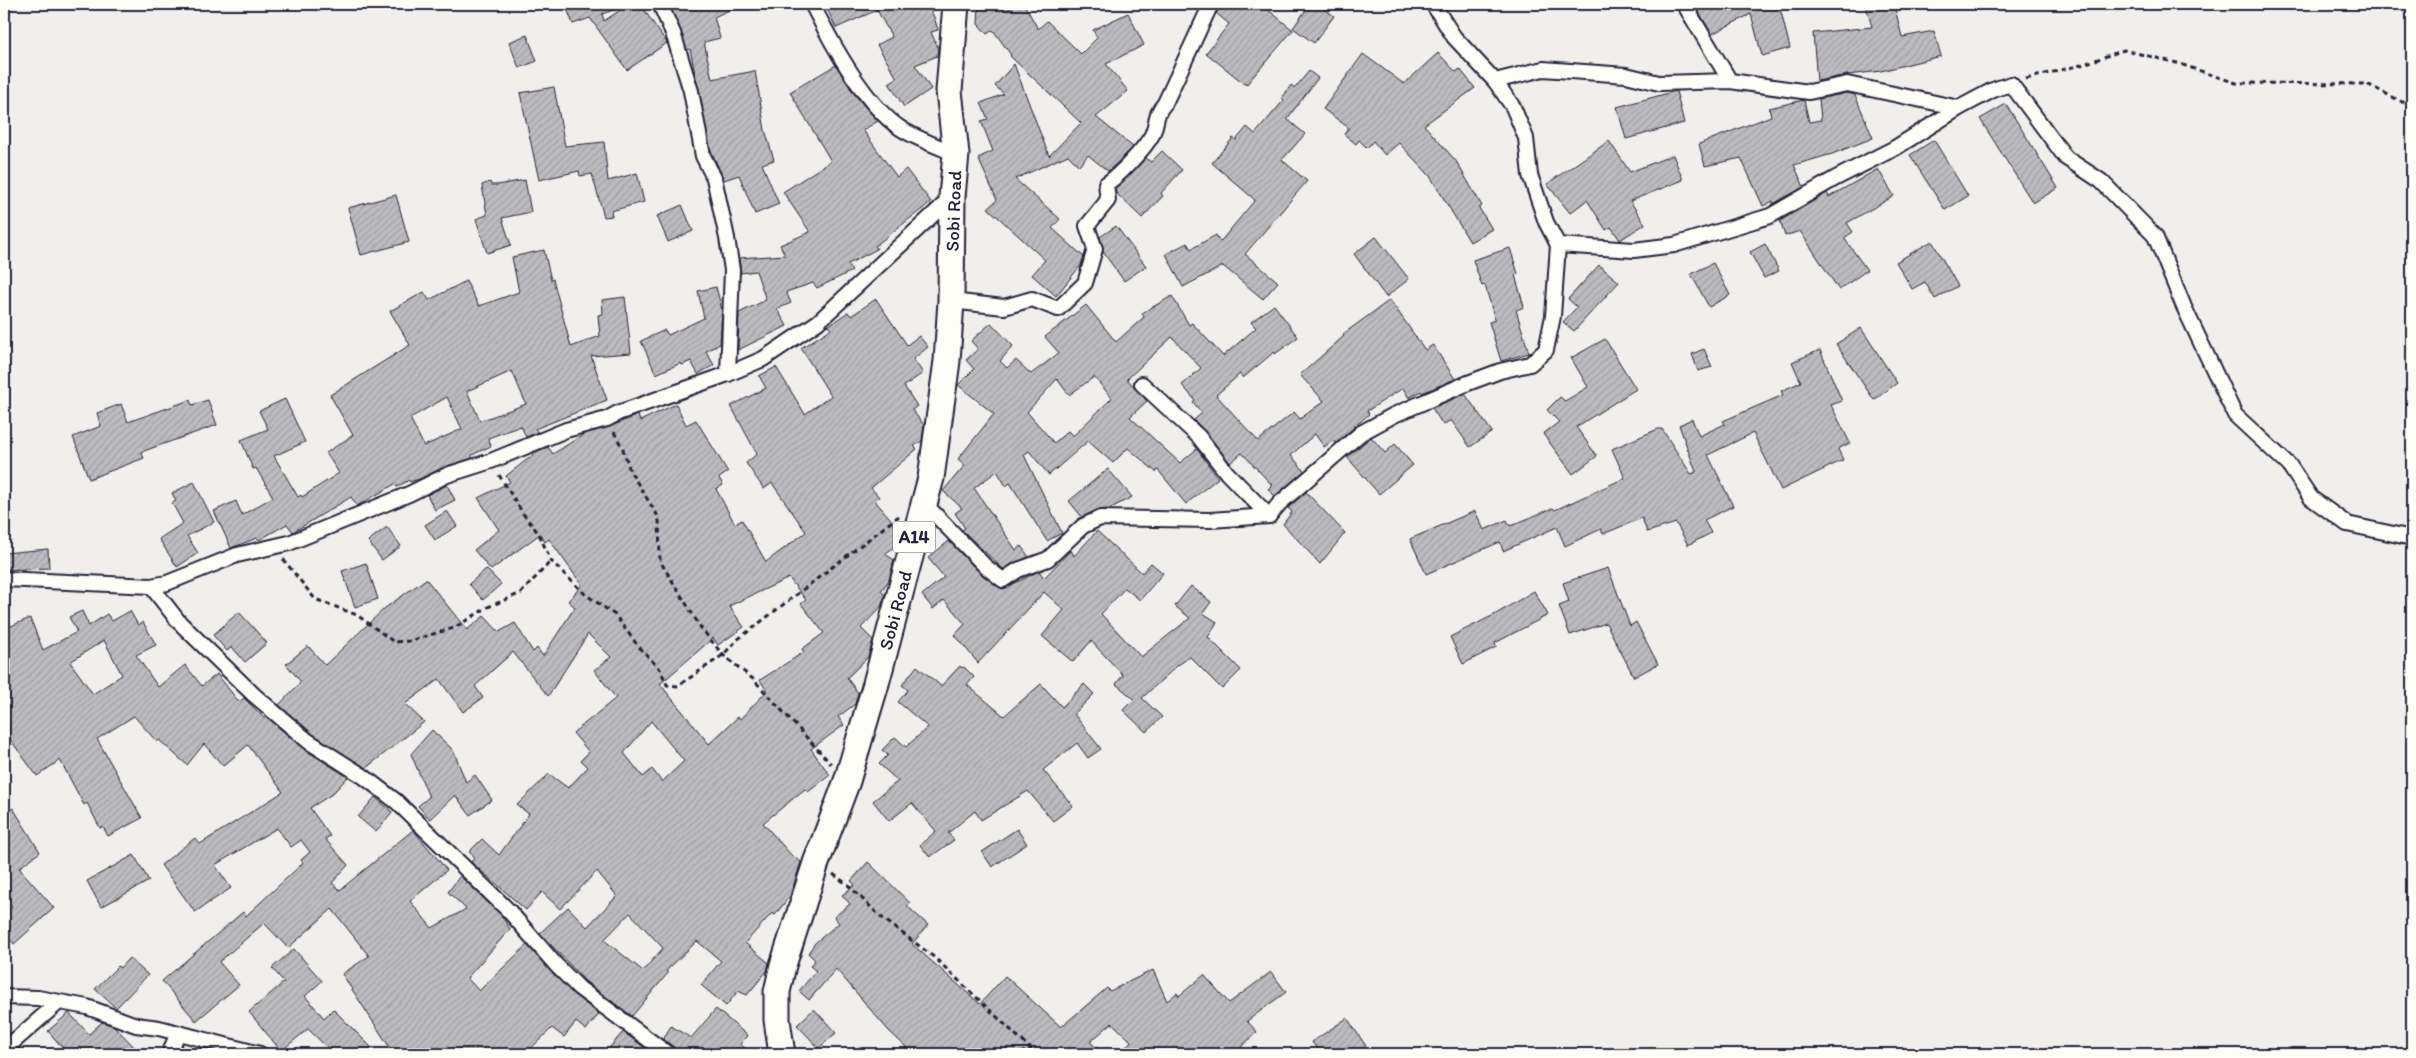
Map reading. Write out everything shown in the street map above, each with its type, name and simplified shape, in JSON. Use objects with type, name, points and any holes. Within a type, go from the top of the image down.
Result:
[{"type":"highway","name":"Sobi Road","points":[[782,1054],[777,1020],[777,992],[793,928],[847,781],[875,687],[931,478],[947,361],[951,301],[952,197],[956,154],[949,91],[956,4]]},
{"type":"street","points":[[660,4],[673,33],[691,91],[703,156],[714,178],[727,238],[732,270],[728,374]]},
{"type":"street","points":[[812,4],[828,37],[878,109],[900,128],[956,154]]},
{"type":"street","points":[[951,301],[1004,306],[1032,299],[1058,309],[1085,283],[1095,249],[1087,226],[1108,200],[1106,184],[1117,178],[1152,135],[1157,111],[1165,103],[1211,4]]},
{"type":"street","points":[[924,503],[986,567],[1003,580],[1018,570],[1048,559],[1083,526],[1100,518],[1210,520],[1269,516],[1280,503],[1361,433],[1394,414],[1468,383],[1500,371],[1530,364],[1546,350],[1553,316],[1558,244],[1546,222],[1530,175],[1526,138],[1513,107],[1495,81],[1454,37],[1432,4]]},
{"type":"street","points":[[1684,4],[1730,81]]},
{"type":"street","points":[[1495,81],[1543,69],[1626,75],[1659,83],[1730,81],[1809,92],[1847,84],[1960,108]]},
{"type":"street","points":[[1558,244],[1634,250],[1674,245],[1770,216],[1836,178],[1895,148],[1960,108],[1993,90],[2011,84],[2066,158],[2101,181],[2155,236],[2184,308],[2236,415],[2288,465],[2311,498],[2347,524],[2412,538]]},
{"type":"street","points":[[4,579],[151,586],[166,584],[237,555],[277,546],[409,494],[447,475],[491,462],[566,430],[607,419],[728,374],[763,359],[818,322],[952,197]]},
{"type":"street","points":[[1142,384],[1199,437],[1227,473],[1269,516]]},
{"type":"street","points":[[151,586],[179,622],[254,696],[308,741],[363,776],[396,802],[459,860],[579,988],[668,1054]]},
{"type":"street","points":[[4,997],[38,998],[87,1007],[136,1025],[178,1032],[260,1054]]},
{"type":"street","points":[[4,1050],[59,1002]]},
{"type":"street","points":[[169,1054],[178,1032]]},
{"type":"path","points":[[2011,84],[2081,65],[2124,50],[2177,63],[2236,83],[2367,84],[2412,107]]},
{"type":"path","points":[[607,419],[623,449],[630,471],[658,518],[660,561],[700,628],[722,656],[753,679],[847,781]]},
{"type":"path","points":[[491,462],[511,496],[539,534],[551,560],[585,594],[615,615],[638,646],[660,670],[667,684],[678,686],[722,656],[737,640],[868,542],[891,521],[924,503]]},
{"type":"path","points":[[277,546],[285,564],[315,599],[357,615],[394,642],[410,641],[454,628],[488,607],[521,593],[551,560]]},
{"type":"path","points":[[816,863],[848,885],[882,918],[934,958],[1036,1054]]},
{"type":"path","points":[[1021,1054],[1028,1048]]},
{"type":"building","points":[[565,4],[624,4],[625,6],[602,14],[604,21],[629,4],[640,4],[667,43],[627,70],[590,18],[573,24]]},
{"type":"building","points":[[669,4],[742,4],[714,17],[720,38],[704,42],[712,79],[755,71],[765,130],[774,160],[762,164],[779,204],[755,214],[739,175],[724,180],[710,148],[690,49],[687,50]]},
{"type":"building","points":[[825,4],[927,4],[938,30],[931,32],[938,48],[937,56],[915,65],[931,89],[904,107],[889,83],[897,78],[877,45],[892,37],[877,10],[836,28]]},
{"type":"building","points":[[979,4],[1001,4],[1006,10],[1017,4],[1024,4],[1038,29],[1047,21],[1081,54],[1097,38],[1093,30],[1128,13],[1144,45],[1106,64],[1128,91],[1096,117],[1133,147],[1108,171],[1088,155],[1079,166],[1068,155],[1015,179],[1060,219],[1052,228],[1084,257],[1081,265],[1056,296],[1032,275],[1045,260],[988,208],[997,200],[978,158],[993,151],[981,121],[988,119],[981,103],[1004,94],[995,86],[1014,64],[1049,156],[1081,123],[1010,56],[993,30],[987,34],[978,24]]},
{"type":"building","points":[[1224,4],[1261,4],[1293,30],[1246,85],[1206,53],[1229,24],[1216,13]]},
{"type":"building","points":[[1310,4],[1318,4],[1334,16],[1314,43],[1293,28]]},
{"type":"building","points":[[1706,4],[1779,4],[1790,48],[1762,56],[1751,14],[1712,34],[1697,9]]},
{"type":"building","points":[[1894,4],[1902,37],[1934,31],[1941,56],[1881,71],[1817,81],[1813,33],[1872,27],[1866,6]]},
{"type":"building","points":[[527,35],[537,61],[519,68],[509,42]]},
{"type":"building","points":[[1438,53],[1456,72],[1460,69],[1475,88],[1424,125],[1456,161],[1482,206],[1479,208],[1492,229],[1470,242],[1430,176],[1399,143],[1385,155],[1373,141],[1367,148],[1359,140],[1356,144],[1344,134],[1349,128],[1323,109],[1363,54],[1404,84]]},
{"type":"building","points":[[836,65],[854,94],[878,121],[863,130],[897,177],[906,169],[931,202],[875,246],[877,249],[848,264],[852,271],[817,288],[813,283],[786,292],[791,303],[777,309],[787,326],[738,350],[739,313],[766,300],[756,271],[741,273],[739,258],[785,255],[780,245],[810,232],[783,192],[831,161],[790,92]]},
{"type":"building","points":[[1309,71],[1318,78],[1287,119],[1305,134],[1282,160],[1307,181],[1245,254],[1278,282],[1263,299],[1223,266],[1183,287],[1166,254],[1187,243],[1191,249],[1216,235],[1220,242],[1255,200],[1212,163],[1233,138],[1236,140],[1247,127],[1255,134],[1284,100],[1282,98],[1291,85],[1295,88]]},
{"type":"building","points":[[554,87],[565,146],[604,142],[608,181],[637,173],[644,202],[611,211],[612,216],[604,217],[592,174],[580,176],[579,171],[539,180],[520,93]]},
{"type":"building","points":[[1676,91],[1684,123],[1626,139],[1617,107]]},
{"type":"building","points":[[1847,93],[1855,95],[1873,138],[1832,154],[1794,165],[1804,187],[1773,204],[1773,201],[1763,206],[1741,158],[1705,166],[1699,144],[1771,116],[1769,108],[1804,100],[1809,122],[1821,120],[1819,99]]},
{"type":"building","points":[[2006,104],[2058,188],[2033,203],[1980,119]]},
{"type":"building","points":[[1934,140],[1968,196],[1945,210],[1910,155]]},
{"type":"building","points":[[1609,141],[1630,172],[1673,155],[1683,180],[1630,201],[1645,224],[1620,240],[1611,227],[1606,230],[1587,200],[1570,213],[1547,184]]},
{"type":"building","points":[[1162,151],[1182,170],[1161,193],[1163,196],[1142,218],[1116,193],[1115,188],[1146,158],[1151,162]]},
{"type":"building","points":[[1878,169],[1894,196],[1847,223],[1853,232],[1844,238],[1867,270],[1839,290],[1800,231],[1785,236],[1780,221],[1827,193],[1829,197]]},
{"type":"building","points":[[525,180],[531,212],[502,218],[511,245],[487,253],[476,219],[487,215],[482,185],[490,182],[491,185],[497,185]]},
{"type":"building","points":[[396,195],[409,242],[361,255],[348,208]]},
{"type":"building","points":[[682,205],[693,231],[668,242],[657,216]]},
{"type":"building","points":[[1116,226],[1146,266],[1124,281],[1103,252],[1100,237]]},
{"type":"building","points":[[1376,237],[1409,279],[1386,297],[1354,254]]},
{"type":"building","points":[[1932,241],[1958,286],[1935,299],[1925,282],[1912,289],[1896,262]]},
{"type":"building","points":[[1765,244],[1779,271],[1764,278],[1750,252]]},
{"type":"building","points":[[1510,248],[1518,274],[1515,275],[1524,307],[1516,310],[1529,353],[1501,361],[1489,322],[1495,320],[1485,285],[1482,286],[1473,260]]},
{"type":"building","points":[[544,250],[571,347],[600,336],[598,315],[603,314],[602,300],[625,297],[631,353],[591,356],[607,400],[535,429],[538,432],[526,437],[521,426],[488,438],[491,446],[472,455],[472,458],[444,467],[419,479],[410,482],[409,480],[397,487],[395,484],[357,506],[351,497],[293,532],[287,524],[259,540],[257,538],[231,548],[214,511],[236,501],[242,515],[273,497],[256,468],[253,469],[241,440],[268,429],[259,411],[285,399],[305,442],[274,456],[298,497],[301,495],[302,497],[339,473],[326,453],[353,435],[330,395],[410,345],[390,311],[424,292],[429,300],[466,281],[479,306],[519,292],[512,257]],"holes":[[[512,371],[526,404],[480,421],[467,391]],[[447,397],[462,429],[424,446],[410,418]]]},
{"type":"building","points":[[1713,263],[1730,295],[1709,307],[1691,274]]},
{"type":"building","points":[[1599,265],[1619,282],[1574,331],[1563,322],[1577,307],[1568,299]]},
{"type":"building","points":[[716,287],[722,310],[720,344],[706,351],[714,365],[698,374],[691,361],[682,365],[681,363],[656,374],[641,341],[665,330],[668,335],[704,318],[698,291]]},
{"type":"building","points":[[1172,296],[1189,325],[1192,323],[1223,356],[1256,328],[1251,322],[1274,305],[1298,337],[1275,354],[1274,352],[1243,378],[1240,374],[1216,395],[1258,441],[1294,412],[1300,419],[1324,401],[1300,375],[1344,336],[1343,334],[1390,300],[1425,350],[1433,345],[1455,379],[1422,393],[1421,391],[1409,398],[1403,388],[1367,411],[1369,414],[1336,443],[1333,441],[1324,447],[1315,434],[1291,455],[1304,471],[1275,496],[1268,489],[1272,485],[1242,453],[1230,463],[1194,420],[1202,413],[1193,402],[1195,400],[1182,385],[1201,368],[1172,337],[1127,379],[1147,401],[1130,417],[1180,463],[1197,449],[1218,478],[1186,504],[1158,470],[1156,472],[1128,448],[1113,463],[1088,441],[1049,475],[1029,451],[1024,455],[1062,533],[1047,541],[1010,483],[1006,486],[997,471],[974,488],[1016,550],[1021,546],[1029,557],[1003,569],[962,530],[965,528],[955,513],[962,508],[943,491],[965,465],[958,459],[994,414],[958,385],[974,369],[966,360],[978,349],[971,341],[991,323],[1013,346],[1000,361],[1007,368],[1016,360],[1031,374],[1059,353],[1045,337],[1086,305],[1116,342],[1144,317],[1142,313]],"holes":[[[1094,377],[1112,398],[1073,436],[1068,431],[1054,443],[1027,412],[1057,379],[1069,395]]]},
{"type":"building","points":[[876,299],[907,345],[919,336],[928,347],[913,359],[923,373],[904,386],[917,406],[912,410],[924,425],[922,441],[914,446],[917,449],[871,488],[879,497],[875,501],[902,532],[899,543],[885,554],[894,560],[889,580],[881,591],[885,595],[881,607],[861,628],[873,640],[868,657],[847,678],[858,693],[855,704],[838,717],[844,725],[811,749],[830,775],[808,792],[805,789],[763,823],[792,856],[801,862],[790,896],[775,915],[772,913],[745,943],[769,963],[767,971],[747,995],[738,991],[726,1006],[701,985],[721,961],[697,941],[666,971],[668,973],[632,1016],[585,981],[540,933],[568,907],[587,927],[617,896],[597,871],[560,909],[542,892],[526,910],[471,862],[475,857],[469,852],[482,839],[499,855],[529,814],[517,805],[549,774],[568,788],[588,767],[581,760],[589,752],[573,733],[616,698],[594,670],[611,657],[588,634],[548,696],[513,652],[475,686],[483,698],[463,712],[439,679],[405,704],[424,722],[366,768],[313,734],[279,705],[301,682],[286,664],[308,646],[325,665],[385,608],[426,579],[467,630],[484,616],[499,632],[515,623],[533,652],[537,648],[543,656],[575,607],[568,601],[582,585],[549,539],[545,542],[540,534],[491,570],[474,550],[499,530],[478,498],[510,482],[506,476],[533,455],[533,453],[548,447],[553,454],[584,434],[609,427],[638,415],[640,421],[676,404],[686,425],[696,420],[728,472],[719,478],[723,485],[716,489],[735,524],[742,520],[766,562],[806,532],[772,483],[764,489],[746,463],[757,454],[731,406],[766,388],[759,376],[776,367],[805,414],[831,396],[801,348],[831,329],[828,326],[848,312],[851,316]],"holes":[[[789,578],[806,600],[801,604],[824,633],[802,649],[804,652],[760,680],[767,691],[740,719],[738,717],[709,744],[660,684],[713,638],[718,645],[744,627],[729,606]],[[651,721],[684,761],[662,782],[652,769],[643,777],[624,753]],[[630,913],[663,948],[643,971],[604,940]]]},
{"type":"building","points":[[1861,328],[1897,383],[1874,400],[1836,344]]},
{"type":"building","points":[[1605,339],[1636,389],[1576,427],[1597,456],[1573,474],[1543,434],[1559,422],[1547,410],[1560,397],[1565,401],[1588,387],[1571,358]]},
{"type":"building","points":[[1704,349],[1712,367],[1698,371],[1692,354]]},
{"type":"building","points":[[1820,350],[1842,401],[1831,405],[1850,443],[1838,449],[1843,460],[1781,490],[1753,433],[1708,455],[1733,506],[1704,520],[1711,533],[1688,545],[1676,523],[1647,532],[1642,518],[1603,534],[1601,529],[1565,546],[1557,527],[1503,551],[1500,542],[1426,574],[1410,539],[1475,511],[1484,530],[1507,520],[1510,526],[1553,508],[1555,510],[1625,478],[1612,449],[1658,429],[1662,429],[1691,474],[1696,472],[1679,425],[1692,419],[1699,436],[1725,424],[1723,421],[1783,395],[1781,391],[1801,382],[1792,362]]},
{"type":"building","points":[[1465,394],[1492,432],[1470,447],[1451,420],[1443,425],[1432,408]]},
{"type":"building","points":[[190,400],[192,405],[208,400],[217,425],[141,452],[144,458],[89,479],[73,437],[101,426],[97,413],[121,404],[128,422]]},
{"type":"building","points":[[1371,437],[1385,453],[1395,444],[1413,465],[1379,494],[1347,457]]},
{"type":"building","points":[[1108,469],[1132,497],[1109,509],[1097,510],[1082,517],[1069,501]]},
{"type":"building","points":[[194,482],[214,522],[187,536],[198,553],[177,567],[159,539],[183,523],[172,503],[176,501],[172,493]]},
{"type":"building","points":[[447,485],[455,500],[435,510],[427,495]]},
{"type":"building","points":[[1306,492],[1345,533],[1320,564],[1283,524],[1292,512],[1288,508]]},
{"type":"building","points":[[447,511],[457,526],[435,540],[425,525]]},
{"type":"building","points":[[387,527],[401,546],[382,560],[368,541]]},
{"type":"building","points":[[1097,531],[1142,573],[1151,563],[1163,573],[1140,600],[1125,588],[1101,614],[1141,657],[1190,618],[1175,606],[1191,586],[1211,602],[1203,613],[1217,622],[1208,637],[1241,670],[1222,689],[1190,657],[1178,665],[1142,698],[1162,717],[1146,732],[1123,710],[1134,699],[1116,684],[1123,675],[1091,641],[1073,662],[1042,636],[1064,610],[1044,592],[978,663],[955,635],[965,624],[944,600],[933,609],[922,595],[944,577],[928,558],[949,541],[981,574],[1003,589],[1039,571],[1044,578],[1071,550],[1074,556]]},
{"type":"building","points":[[48,549],[49,568],[4,570],[4,553]]},
{"type":"building","points":[[366,563],[378,599],[355,607],[342,571]]},
{"type":"building","points":[[1608,568],[1630,626],[1636,622],[1658,664],[1634,677],[1606,623],[1570,635],[1559,606],[1569,602],[1563,583]]},
{"type":"building","points":[[486,569],[501,584],[483,600],[469,584]]},
{"type":"building","points":[[1534,591],[1548,615],[1495,643],[1496,647],[1463,664],[1450,637],[1496,614]]},
{"type":"building","points":[[82,611],[89,626],[107,614],[112,621],[130,611],[138,625],[143,622],[156,645],[136,655],[158,687],[185,665],[202,686],[217,674],[239,702],[244,698],[265,719],[267,717],[302,748],[348,777],[332,794],[310,808],[330,836],[325,839],[348,865],[332,883],[340,890],[413,830],[447,870],[410,901],[432,928],[466,909],[448,892],[460,876],[501,915],[510,929],[467,978],[479,991],[527,945],[573,994],[599,1014],[586,1030],[576,1022],[564,1037],[552,1028],[525,1054],[394,1054],[342,974],[369,956],[332,909],[288,948],[264,923],[219,962],[239,985],[196,1021],[162,981],[243,912],[246,916],[303,863],[301,860],[310,852],[301,840],[291,847],[277,828],[215,865],[231,888],[195,912],[161,865],[195,838],[200,844],[283,792],[248,745],[223,766],[204,744],[187,765],[159,740],[157,742],[134,716],[97,739],[142,818],[108,836],[103,827],[100,828],[87,803],[84,805],[60,760],[37,776],[4,731],[4,629],[30,618],[43,650],[77,632],[69,617]],"holes":[[[104,640],[122,675],[93,694],[70,662]]]},
{"type":"building","points":[[239,612],[267,643],[245,662],[232,647],[227,651],[213,635]]},
{"type":"building","points":[[917,666],[941,686],[960,666],[964,667],[974,677],[967,685],[1004,716],[1041,684],[1062,707],[1084,684],[1094,694],[1074,714],[1101,749],[1088,758],[1077,743],[1043,770],[1073,806],[1053,821],[1028,791],[981,820],[975,811],[948,833],[954,840],[930,857],[920,845],[936,831],[912,803],[889,821],[873,801],[898,781],[879,764],[888,755],[882,750],[895,737],[906,747],[928,727],[898,702],[908,690],[902,685]]},
{"type":"building","points":[[432,730],[453,750],[466,782],[475,775],[492,800],[470,815],[455,795],[430,819],[418,806],[429,797],[411,754]]},
{"type":"building","points":[[375,797],[392,812],[376,832],[358,817]]},
{"type":"building","points":[[13,808],[40,852],[19,868],[54,908],[14,944],[4,932],[4,914],[12,907],[4,898],[4,814]]},
{"type":"building","points":[[1017,829],[1027,844],[992,867],[982,852]]},
{"type":"building","points":[[134,855],[149,881],[101,907],[87,881]]},
{"type":"building","points":[[868,862],[910,903],[907,906],[928,925],[912,944],[980,1004],[1005,976],[1061,1027],[1107,988],[1110,991],[1153,970],[1167,1001],[1177,993],[1179,996],[1204,975],[1229,1003],[1271,972],[1286,992],[1247,1021],[1257,1032],[1241,1047],[1248,1054],[1120,1054],[1131,1041],[1112,1023],[1090,1042],[1104,1054],[899,1054],[906,1047],[888,1030],[836,969],[809,1000],[799,991],[816,971],[810,966],[815,960],[808,953],[815,943],[839,923],[834,917],[850,904],[842,895],[855,885],[851,881]]},
{"type":"building","points":[[294,949],[322,981],[305,996],[324,1018],[333,1009],[378,1054],[334,1054],[308,1029],[281,1051],[249,1012],[284,982],[272,968]]},
{"type":"building","points":[[129,958],[148,975],[116,1008],[95,989]]},
{"type":"building","points":[[716,1009],[748,1036],[740,1044],[752,1054],[677,1054],[674,1047],[663,1039],[671,1026],[691,1038]]},
{"type":"building","points":[[814,1009],[836,1033],[819,1048],[797,1025]]},
{"type":"building","points":[[69,1013],[89,1034],[102,1022],[114,1026],[141,1054],[68,1054],[48,1031]]},
{"type":"building","points":[[1347,1018],[1366,1046],[1353,1054],[1321,1054],[1312,1042]]},
{"type":"building","points":[[623,1032],[654,1054],[604,1054]]}]
